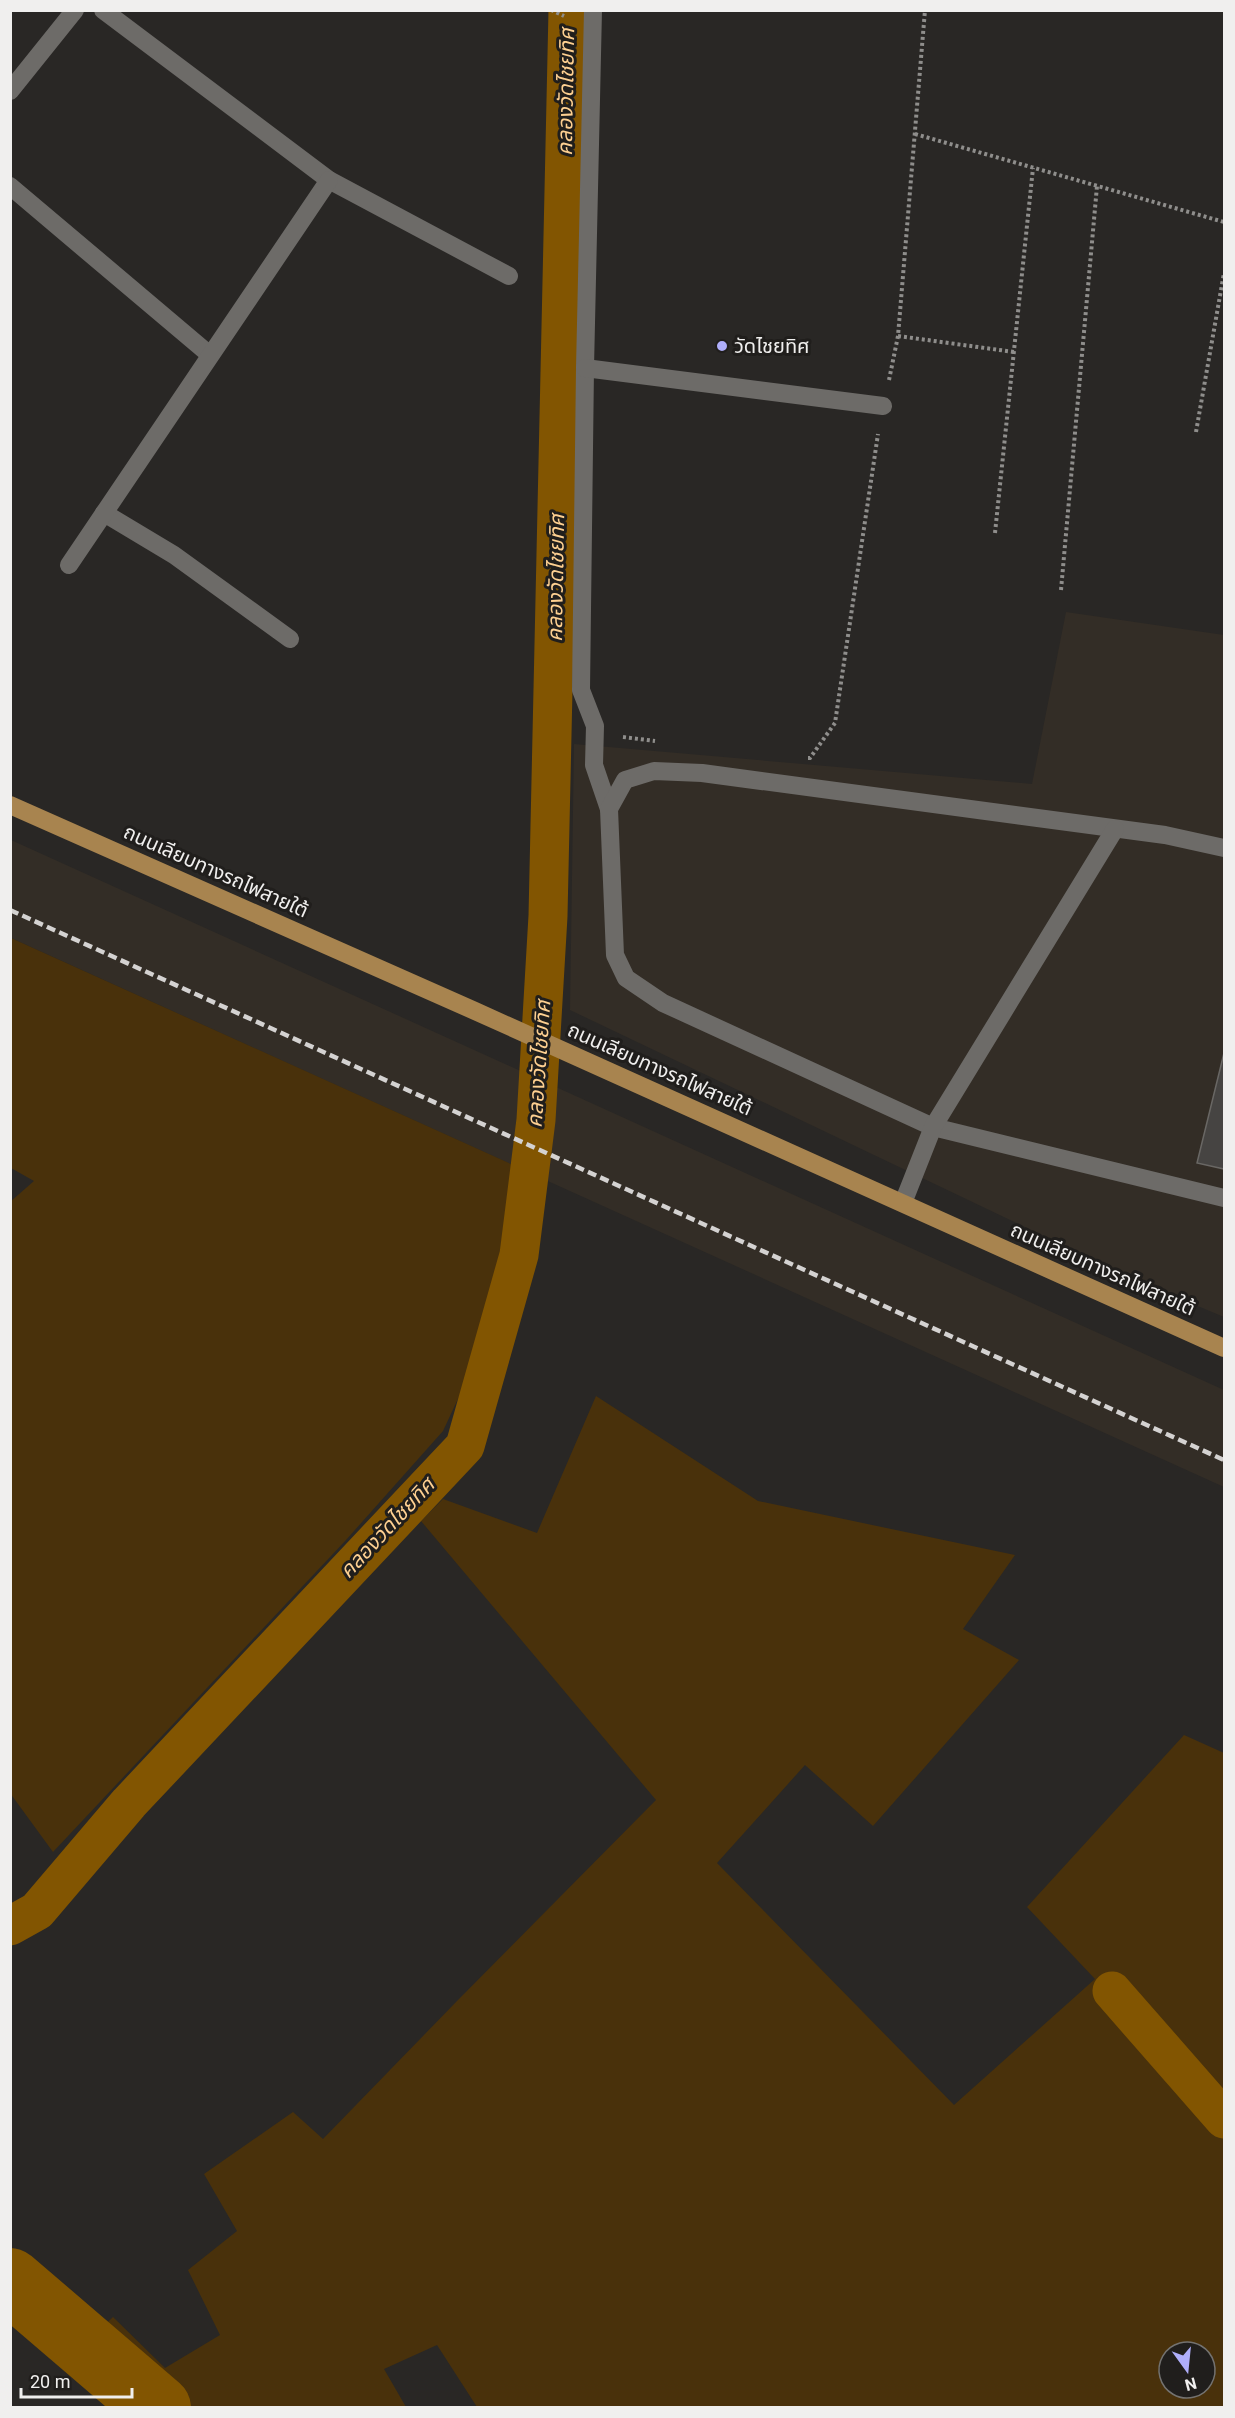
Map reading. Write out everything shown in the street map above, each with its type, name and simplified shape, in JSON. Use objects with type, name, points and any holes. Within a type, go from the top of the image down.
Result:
[{"type":"main road","name":"ถนนเลียบทางรถไฟสายใต้","points":[[10,805],[630,1080],[1224,1348]]},
{"type":"street","points":[[10,91],[75,10]]},
{"type":"street","points":[[104,10],[329,180],[509,276]]},
{"type":"street","points":[[593,10],[581,690],[594,726],[594,765],[609,809],[615,955],[626,978],[663,1003],[933,1127],[1224,1198]]},
{"type":"street","points":[[69,565],[329,180]]},
{"type":"street","points":[[10,186],[210,355]]},
{"type":"street","points":[[585,368],[883,406]]},
{"type":"street","points":[[104,513],[174,555],[290,639]]},
{"type":"street","points":[[609,809],[625,780],[654,771],[702,773],[1165,836],[1224,848]]},
{"type":"street","points":[[903,1203],[933,1127],[1114,829]]},
{"type":"path","points":[[799,757],[810,758],[835,723],[883,406],[898,336],[924,10]]},
{"type":"path","points":[[915,134],[1224,222]]},
{"type":"path","points":[[995,533],[1033,168]]},
{"type":"path","points":[[1061,590],[1097,186]]},
{"type":"path","points":[[1196,432],[1224,273]]},
{"type":"path","points":[[898,336],[1014,352]]},
{"type":"path","points":[[594,726],[609,735],[657,741]]},
{"type":"shaded area","points":[[1066,612],[1224,635],[1224,1317],[1138,1281],[570,1010],[574,744],[1032,784]]},
{"type":"shaded area","points":[[11,840],[1224,1390],[1224,1487],[11,938]]},
{"type":"shaded area","points":[[11,938],[522,1169],[476,1360],[443,1431],[346,1540],[53,1852],[10,1793],[10,1202],[34,1181],[11,1168]]},
{"type":"shaded area","points":[[596,1396],[758,1501],[1015,1555],[963,1629],[1019,1660],[873,1826],[805,1765],[717,1863],[954,2105],[1095,1979],[1027,1907],[1184,1735],[1224,1753],[1224,2407],[477,2407],[437,2345],[384,2369],[406,2407],[127,2408],[73,2356],[113,2317],[165,2368],[220,2335],[188,2270],[237,2231],[204,2174],[293,2112],[323,2139],[656,1800],[421,1521],[443,1499],[537,1533]]},
{"type":"building","points":[[1224,1053],[1224,1169],[1197,1163]]},
{"type":"waterway","name":"คลองวัดไชยทิศ","points":[[10,1926],[37,1911],[129,1803],[465,1446],[519,1255],[536,1120],[548,916],[568,10]]},
{"type":"waterway","points":[[1112,1991],[1224,2119]]},
{"type":"waterway","points":[[10,2281],[158,2408]]},
{"type":"railway","points":[[10,910],[1224,1460]]},
{"type":"place","name":"วัดไชยทิศ","points":[[722,346]]}]
